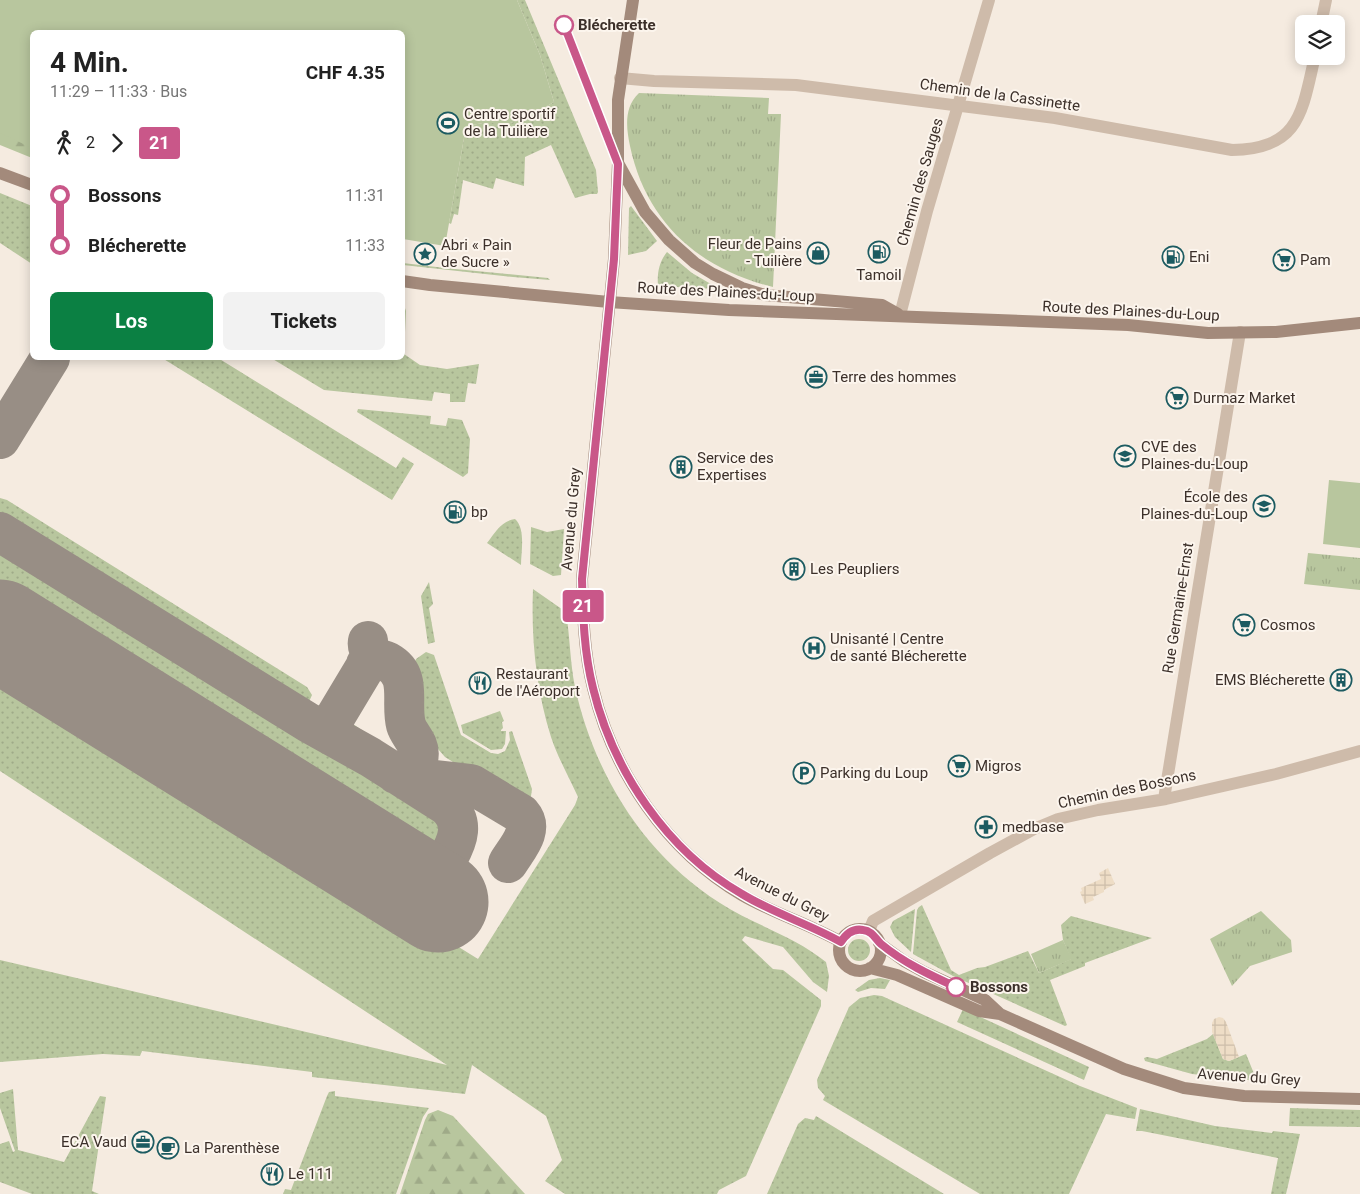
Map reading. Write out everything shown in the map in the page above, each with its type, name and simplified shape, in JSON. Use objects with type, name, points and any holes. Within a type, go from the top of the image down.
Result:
[{"type":"street","name":"Avenue du Grey","points":[[633,0],[620,78],[614,259],[582,579],[584,630],[593,688],[605,728],[626,773],[649,809],[670,835],[720,881],[743,895],[841,942]]},
{"type":"street","name":"Chemin des Sauges","points":[[900,315],[927,211],[989,0]]},
{"type":"street","points":[[1323,15],[1326,0]]},
{"type":"street","name":"Chemin de la Cassinette","points":[[620,78],[654,81],[796,85],[1055,118],[1232,150],[1250,150],[1268,146],[1279,140],[1291,129],[1301,113],[1313,65]]},
{"type":"street","name":"Route des Plaines-du-Loup","points":[[618,164],[645,212],[668,240],[695,263],[713,274],[742,288],[766,296],[882,305],[900,315]]},
{"type":"street","points":[[0,172],[30,184]]},
{"type":"street","name":"Route des Plaines-du-Loup","points":[[405,281],[609,302],[771,312],[1121,324],[1208,333],[1276,332],[1360,323]]},
{"type":"street","name":"Rue Germaine-Ernst","points":[[1164,799],[1240,332]]},
{"type":"street","name":"Chemin des Bossons","points":[[869,931],[873,921],[990,853],[1034,829],[1058,819],[1164,799],[1276,774],[1360,752]]},
{"type":"street","points":[[852,930],[869,931],[879,943],[880,955],[877,961],[870,968],[858,971],[846,966],[839,954],[841,942],[852,930]]},
{"type":"street","name":"Avenue du Grey","points":[[879,943],[904,961],[924,972],[985,1000],[1000,1014]]},
{"type":"street","name":"Avenue du Grey","points":[[870,968],[897,975],[978,1011],[1000,1014],[1124,1069],[1184,1088],[1244,1096],[1360,1099]]},
{"type":"green space","name":"Centre sportif de la Tuilière","points":[[0,0],[517,0],[540,55],[554,102],[516,122],[470,126],[464,138],[445,246],[405,239],[405,30],[30,30],[30,147],[0,133]]},
{"type":"green space","points":[[517,0],[525,0],[596,170],[598,192],[597,194],[575,198],[551,145],[525,157],[524,186],[496,178],[493,189],[463,180],[458,215],[454,214],[451,224],[449,223],[464,138],[470,126],[516,122],[554,102],[540,55]]},
{"type":"green space","points":[[639,93],[769,98],[768,114],[781,114],[773,287],[746,279],[699,255],[663,219],[649,198],[638,173],[630,146],[627,118],[631,105]]},
{"type":"green space","points":[[0,126],[30,139],[30,157],[0,145]]},
{"type":"green space","points":[[0,193],[30,205],[30,263],[0,243]]},
{"type":"green space","points":[[631,206],[657,241],[646,251],[628,255],[629,208]]},
{"type":"green space","points":[[667,252],[692,273],[716,287],[716,289],[658,286],[659,268]]},
{"type":"green space","points":[[405,263],[548,278],[550,280],[405,265]]},
{"type":"green space","points":[[405,355],[420,365],[447,369],[479,364],[476,384],[468,383],[465,402],[450,402],[450,394],[434,392],[432,401],[324,390],[274,360],[405,360]]},
{"type":"green space","points":[[165,360],[221,360],[396,468],[403,457],[414,464],[392,500]]},
{"type":"green space","points":[[358,409],[431,416],[430,424],[446,426],[448,418],[462,420],[470,439],[468,473],[463,477],[357,412]]},
{"type":"green space","points":[[1329,480],[1360,483],[1360,548],[1323,544]]},
{"type":"green space","points":[[0,498],[7,500],[307,687],[312,695],[308,704],[302,707],[295,705],[0,522]]},
{"type":"green space","points":[[515,519],[522,535],[521,565],[487,543],[502,525]]},
{"type":"green space","points":[[531,527],[547,532],[564,529],[561,575],[553,576],[530,564]]},
{"type":"green space","points":[[0,543],[435,812],[442,820],[446,829],[446,838],[443,846],[430,856],[420,857],[409,854],[0,601]]},
{"type":"green space","points":[[1308,553],[1360,558],[1360,590],[1304,584]]},
{"type":"green space","points":[[429,582],[433,604],[429,608],[435,642],[428,644],[421,596]]},
{"type":"green space","points":[[533,589],[566,612],[573,678],[595,751],[609,781],[626,810],[646,837],[693,884],[720,903],[801,945],[826,962],[829,976],[827,992],[813,982],[783,947],[745,936],[742,940],[773,969],[783,970],[821,1000],[821,1006],[746,1176],[719,1190],[717,1194],[565,1194],[545,1181],[562,1160],[546,1116],[472,1065],[465,1094],[312,1077],[312,1072],[142,1051],[140,1056],[103,1054],[0,1062],[0,960],[447,1065],[0,771],[0,662],[478,959],[575,805],[578,797],[551,737],[542,701],[534,645]]},
{"type":"green space","points":[[426,652],[434,655],[461,735],[491,753],[498,754],[505,751],[510,740],[509,732],[512,731],[532,789],[531,796],[523,806],[445,757],[415,723],[414,665],[416,659]]},
{"type":"green space","points":[[500,711],[504,721],[502,722],[503,728],[501,731],[506,731],[505,744],[502,749],[491,750],[463,733],[461,725]]},
{"type":"green space","points":[[353,724],[393,751],[394,755],[390,756],[357,734],[351,725]]},
{"type":"green space","points":[[922,905],[951,970],[959,975],[1028,951],[1039,973],[1071,959],[1063,940],[1061,925],[1071,916],[1152,938],[1085,963],[1085,966],[1050,980],[1067,1025],[1065,1026],[953,976],[913,954],[917,910]]},
{"type":"green space","points":[[915,909],[911,952],[895,937],[890,927],[893,921]]},
{"type":"green space","points":[[1261,911],[1291,940],[1292,952],[1250,966],[1232,986],[1210,939]]},
{"type":"green space","points":[[859,939],[869,946],[870,950],[863,960],[859,961],[849,954],[848,950],[855,940]]},
{"type":"green space","points":[[1063,940],[1072,959],[1039,973],[1031,954]]},
{"type":"green space","points":[[880,978],[890,980],[885,989],[871,988],[858,992],[855,990],[869,980]]},
{"type":"green space","points":[[874,995],[882,996],[1080,1086],[1137,1108],[1135,1119],[1106,1114],[1069,1194],[980,1194],[823,1100],[825,1096],[818,1088],[817,1080],[849,1007],[860,998]]},
{"type":"green space","points":[[963,1009],[1089,1067],[1084,1080],[957,1022]]},
{"type":"green space","points":[[1213,1034],[1223,1059],[1229,1061],[1246,1054],[1257,1081],[1192,1074],[1145,1061],[1144,1058],[1157,1059],[1207,1039]]},
{"type":"green space","points":[[13,1089],[18,1150],[64,1162],[100,1096],[106,1097],[92,1191],[99,1194],[32,1194],[0,1182],[0,1144],[9,1141],[13,1152],[15,1151],[0,1108],[0,1093]]},
{"type":"green space","points":[[335,1091],[335,1096],[429,1108],[423,1117],[396,1194],[283,1194],[285,1189],[291,1190],[327,1096],[329,1092]]},
{"type":"green space","points":[[1290,1108],[1360,1110],[1360,1127],[1289,1126]]},
{"type":"green space","points":[[1140,1109],[1215,1126],[1272,1133],[1273,1131],[1300,1134],[1286,1194],[1271,1194],[1278,1158],[1136,1131]]},
{"type":"green space","points":[[438,1110],[453,1116],[525,1194],[400,1194],[425,1120],[428,1114]]},
{"type":"green space","points":[[816,1116],[944,1194],[767,1194],[798,1124],[805,1118],[814,1120]]},
{"type":"shaded area","points":[[1108,868],[1115,884],[1093,897],[1094,900],[1085,904],[1080,892],[1082,891],[1081,888],[1101,879],[1099,873]]},
{"type":"shaded area","points":[[1223,1018],[1226,1022],[1239,1057],[1229,1061],[1223,1059],[1212,1032],[1212,1023],[1214,1019]]},
{"type":"taxiway","points":[[0,439],[49,360]]},
{"type":"taxiway","points":[[0,532],[309,723],[370,757],[447,806],[456,818],[458,831],[455,845],[438,873],[423,882],[396,877]]},
{"type":"taxiway","points":[[340,740],[334,731],[334,719],[370,659],[368,641]]},
{"type":"taxiway","points":[[366,664],[377,660],[388,662],[396,668],[403,682],[406,725],[417,745],[419,754],[411,772],[403,776],[396,774]]},
{"type":"taxiway","points":[[409,777],[471,784],[521,814],[525,820],[525,833],[520,845],[508,863]]},
{"type":"runway","points":[[0,630],[438,902]]},
{"type":"bus line","name":"21","points":[[564,25],[618,164],[614,259],[582,579],[584,630],[593,688],[612,745],[626,773],[649,809],[670,835],[720,881],[743,895],[841,942],[852,930],[869,931],[877,938],[879,943],[904,961],[956,987]]},
{"type":"place","name":"Blécherette","points":[[564,25]]},
{"type":"place","name":"Centre sportif de la Tuilière","points":[[448,123]]},
{"type":"place","name":"Tamoil","points":[[879,252]]},
{"type":"place","name":"Fleur de Pains - Tuilière","points":[[818,253]]},
{"type":"place","name":"Abri « Pain de Sucre »","points":[[425,254]]},
{"type":"place","name":"Eni","points":[[1173,257]]},
{"type":"place","name":"Pam","points":[[1284,260]]},
{"type":"place","name":"Terre des hommes","points":[[816,377]]},
{"type":"place","name":"Durmaz Market","points":[[1177,398]]},
{"type":"place","name":"CVE des Plaines-du-Loup","points":[[1125,456]]},
{"type":"place","name":"Service des Expertises","points":[[681,467]]},
{"type":"place","name":"École des Plaines-du-Loup","points":[[1264,506]]},
{"type":"place","name":"bp","points":[[455,512]]},
{"type":"place","name":"Les Peupliers","points":[[794,569]]},
{"type":"place","name":"Cosmos","points":[[1244,625]]},
{"type":"place","name":"Unisanté | Centre de santé Blécherette","points":[[814,648]]},
{"type":"place","name":"EMS Blécherette","points":[[1341,680]]},
{"type":"place","name":"Restaurant de l'Aéroport","points":[[480,683]]},
{"type":"place","name":"Migros","points":[[959,766]]},
{"type":"place","name":"Parking du Loup","points":[[804,773]]},
{"type":"place","name":"medbase","points":[[986,827]]},
{"type":"place","name":"Bossons","points":[[956,987]]},
{"type":"place","name":"ECA Vaud","points":[[143,1142]]},
{"type":"place","name":"La Parenthèse","points":[[168,1148]]},
{"type":"place","name":"Le 111","points":[[272,1174]]}]
